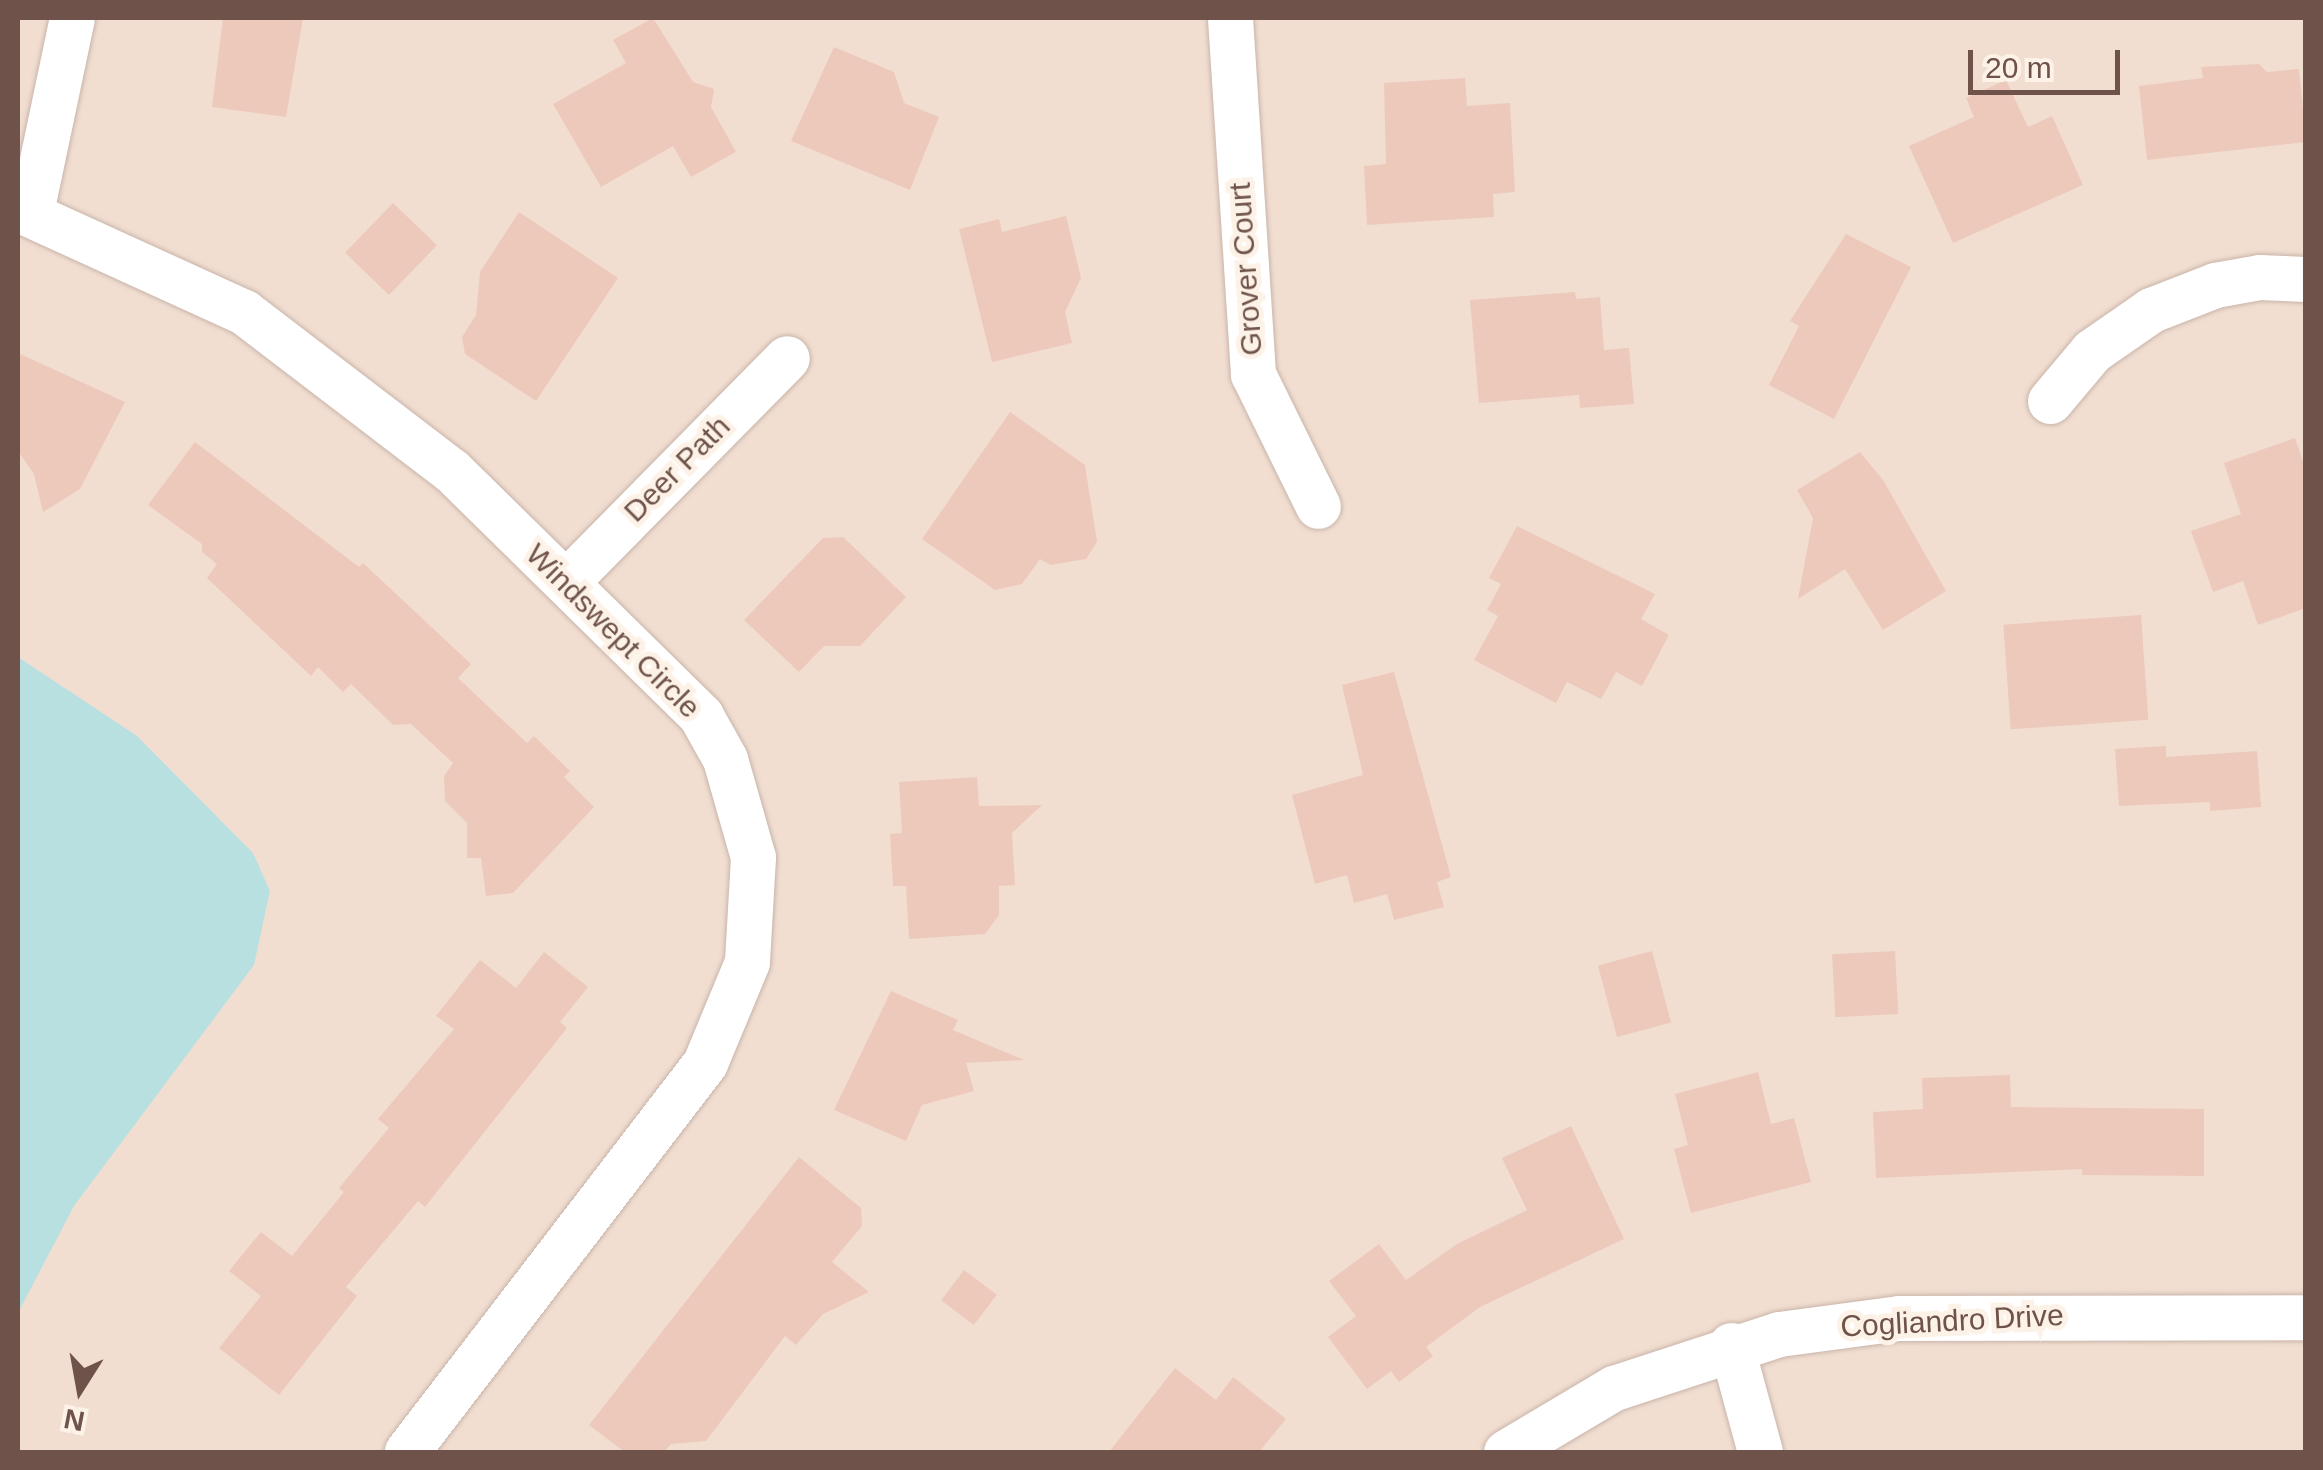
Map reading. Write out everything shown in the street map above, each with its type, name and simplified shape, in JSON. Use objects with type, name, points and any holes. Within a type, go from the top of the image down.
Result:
[{"type":"street","points":[[24,210],[72,18]]},
{"type":"street","name":"Grover Court","points":[[1230,18],[1253,374],[1318,506]]},
{"type":"street","name":"Windswept Circle","points":[[24,210],[244,312],[451,470],[701,716],[725,759],[753,857],[747,962],[705,1063],[407,1452]]},
{"type":"street","points":[[2050,401],[2092,351],[2151,310],[2215,284],[2306,279]]},
{"type":"street","name":"Deer Path","points":[[567,581],[787,358]]},
{"type":"street","name":"Cogliandro Drive","points":[[1506,1452],[1614,1388],[1731,1346],[1899,1318],[2306,1318]]},
{"type":"street","points":[[1731,1346],[1760,1452]]},
{"type":"shaded area","points":[[18,18],[2305,18],[2305,1452],[18,1452]]},
{"type":"water","points":[[18,657],[137,736],[253,853],[270,891],[254,965],[74,1206],[18,1313]]},
{"type":"building","points":[[223,18],[303,18],[286,117],[212,107]]},
{"type":"building","points":[[653,18],[693,82],[714,89],[711,107],[736,152],[691,177],[673,146],[601,187],[553,104],[626,63],[613,40]]},
{"type":"building","points":[[834,47],[894,72],[904,103],[939,117],[910,190],[791,141]]},
{"type":"building","points":[[2259,64],[2267,72],[2299,69],[2306,142],[2147,160],[2139,86],[2203,78],[2201,67]]},
{"type":"building","points":[[1465,78],[1467,106],[1510,103],[1515,192],[1493,194],[1494,217],[1367,225],[1364,166],[1386,164],[1384,83]]},
{"type":"building","points":[[2006,80],[2028,127],[2052,116],[2083,185],[1953,243],[1909,146],[1974,117],[1966,98]]},
{"type":"building","points":[[393,203],[437,245],[389,295],[345,253]]},
{"type":"building","points":[[519,212],[618,278],[536,401],[465,354],[462,337],[476,315],[480,272]]},
{"type":"building","points":[[1066,216],[1081,278],[1065,312],[1072,343],[992,362],[959,229],[999,219],[1002,232]]},
{"type":"building","points":[[1846,234],[1911,267],[1834,419],[1769,385],[1799,326],[1790,321]]},
{"type":"building","points":[[1575,292],[1576,299],[1600,297],[1604,350],[1629,348],[1634,404],[1580,408],[1579,395],[1479,403],[1470,300]]},
{"type":"building","points":[[18,353],[125,402],[80,489],[43,512],[34,474],[18,451]]},
{"type":"building","points":[[1010,412],[1085,465],[1097,542],[1086,559],[1050,565],[1040,559],[1022,584],[995,590],[922,539]]},
{"type":"building","points":[[2295,438],[2306,470],[2306,608],[2258,625],[2243,581],[2213,592],[2191,531],[2241,514],[2224,463]]},
{"type":"building","points":[[195,442],[359,567],[363,563],[471,664],[458,678],[527,743],[534,736],[570,771],[564,777],[594,807],[513,893],[486,896],[481,858],[467,858],[467,823],[445,801],[444,776],[453,763],[411,724],[393,725],[351,684],[343,692],[318,667],[311,676],[207,578],[217,564],[202,552],[202,544],[148,505]]},
{"type":"building","points":[[1860,452],[1883,480],[1946,591],[1883,630],[1845,569],[1798,599],[1813,518],[1797,490]]},
{"type":"building","points":[[1517,526],[1655,594],[1641,619],[1669,635],[1642,686],[1616,672],[1601,699],[1567,682],[1556,703],[1474,660],[1498,616],[1487,610],[1501,584],[1489,578]]},
{"type":"building","points":[[843,537],[906,597],[860,646],[824,646],[799,672],[744,620],[823,538]]},
{"type":"building","points":[[2141,615],[2148,720],[2011,729],[2003,625]]},
{"type":"building","points":[[1394,672],[1451,877],[1437,882],[1444,907],[1394,920],[1387,894],[1354,903],[1347,875],[1315,884],[1292,795],[1363,775],[1342,685]]},
{"type":"building","points":[[2166,746],[2166,757],[2257,751],[2261,807],[2210,811],[2210,802],[2119,806],[2115,749]]},
{"type":"building","points":[[977,777],[979,806],[1042,805],[1012,833],[1015,885],[999,886],[999,915],[985,934],[909,939],[906,886],[893,886],[890,834],[902,833],[899,782]]},
{"type":"building","points":[[1652,951],[1671,1022],[1617,1037],[1598,965]]},
{"type":"building","points":[[1895,951],[1898,1014],[1835,1017],[1832,954]]},
{"type":"building","points":[[544,952],[588,987],[560,1022],[567,1028],[425,1207],[418,1201],[346,1287],[357,1296],[279,1395],[219,1348],[261,1296],[229,1271],[261,1232],[292,1256],[344,1192],[339,1188],[389,1128],[378,1119],[454,1029],[436,1016],[480,960],[516,988]]},
{"type":"building","points":[[891,991],[958,1020],[953,1030],[1024,1060],[966,1063],[974,1091],[922,1105],[906,1141],[834,1110]]},
{"type":"building","points":[[1758,1072],[1771,1124],[1794,1118],[1811,1182],[1691,1213],[1674,1149],[1688,1145],[1675,1094]]},
{"type":"building","points":[[2010,1075],[2011,1107],[2204,1109],[2204,1176],[2082,1175],[2082,1169],[1876,1178],[1873,1112],[1923,1109],[1922,1078]]},
{"type":"building","points":[[1571,1126],[1624,1239],[1480,1307],[1426,1347],[1433,1356],[1399,1382],[1391,1371],[1367,1389],[1328,1337],[1356,1316],[1329,1281],[1379,1244],[1406,1280],[1457,1244],[1527,1210],[1502,1158]]},
{"type":"building","points":[[799,1157],[861,1208],[862,1226],[832,1262],[869,1292],[823,1314],[796,1345],[785,1336],[706,1441],[671,1444],[664,1452],[625,1452],[589,1425]]},
{"type":"building","points":[[964,1270],[997,1295],[974,1325],[941,1300]]},
{"type":"building","points":[[1175,1368],[1216,1400],[1233,1377],[1286,1419],[1259,1452],[1109,1452]]}]
